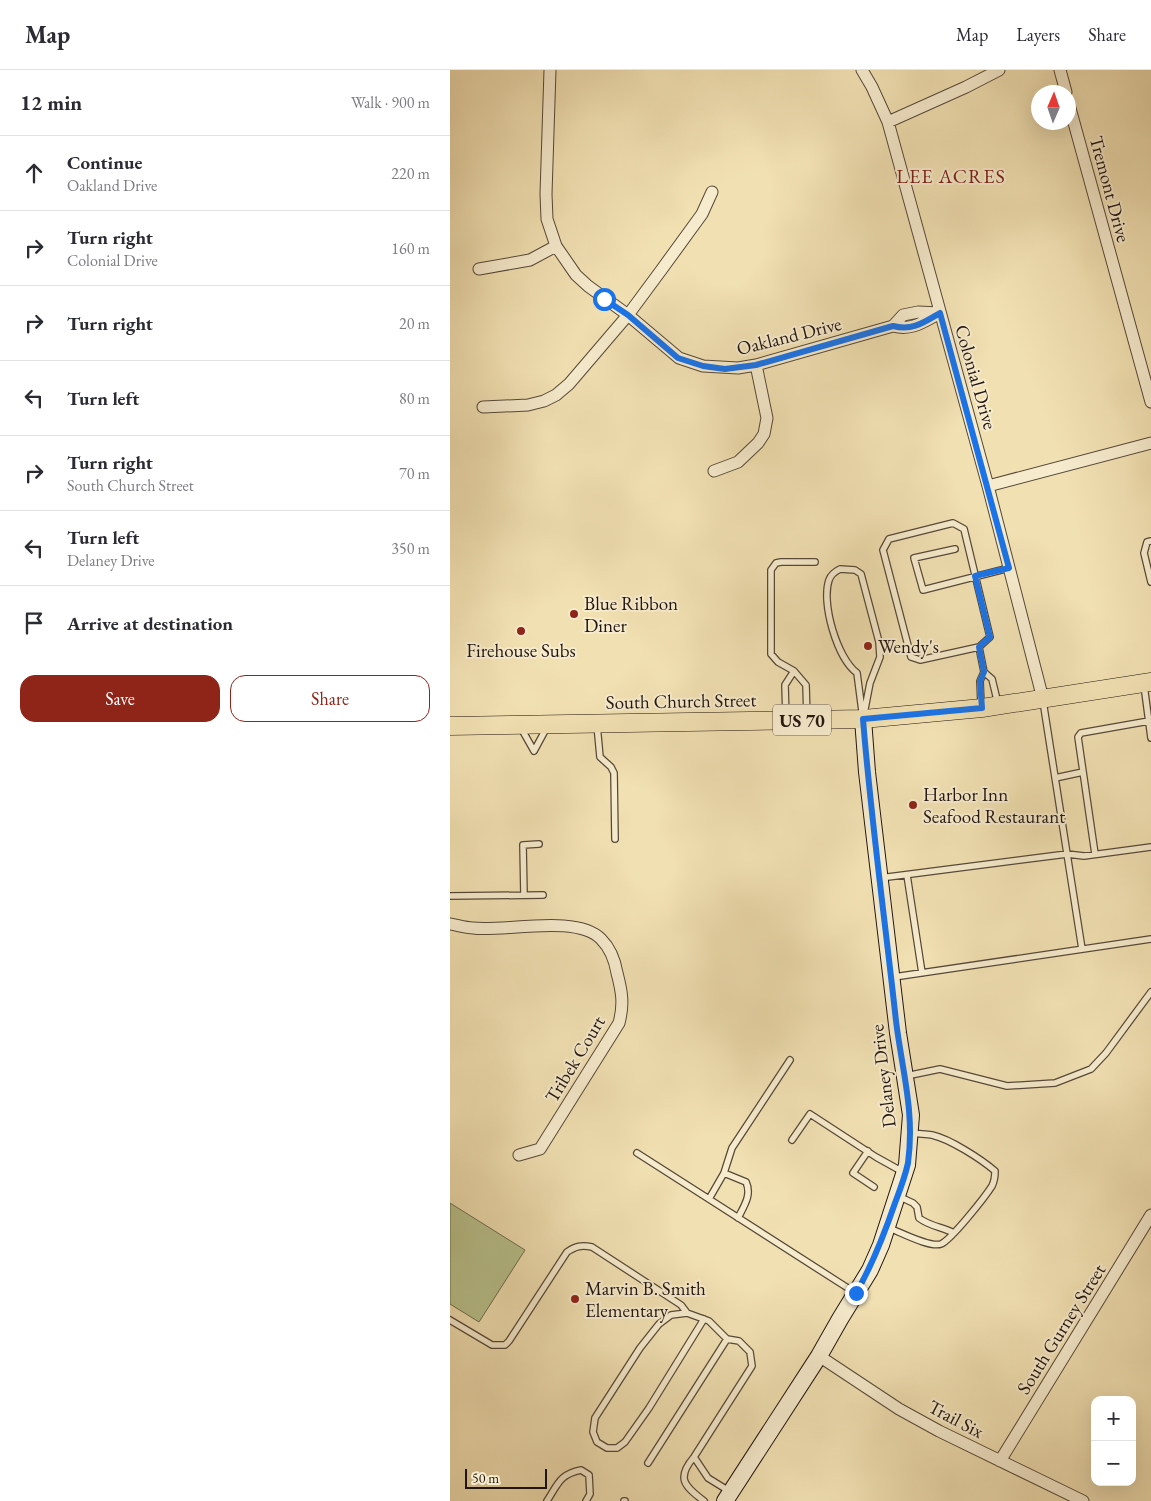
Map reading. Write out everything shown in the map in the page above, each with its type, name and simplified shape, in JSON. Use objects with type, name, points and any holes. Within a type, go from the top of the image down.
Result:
[{"type":"main road","name":"South Church Street","points":[[450,726],[863,719],[990,707],[1147,683]]},
{"type":"street","name":"Oakland Drive","points":[[550,70],[546,194],[547,219],[556,246],[576,275],[628,315],[678,358],[703,366],[725,369],[756,365],[893,326],[904,329],[921,324],[940,313]]},
{"type":"street","name":"Colonial Drive","points":[[862,70],[888,122],[988,486],[1043,698]]},
{"type":"street","points":[[888,122],[999,70]]},
{"type":"street","points":[[1060,70],[1064,85]]},
{"type":"street","name":"Tremont Drive","points":[[1076,130],[1151,402]]},
{"type":"street","points":[[483,407],[528,405],[544,401],[556,395],[569,384],[628,315],[702,214],[712,192]]},
{"type":"street","points":[[479,269],[530,260],[556,246]]},
{"type":"street","points":[[714,471],[738,462],[758,443],[764,434],[767,418],[756,365]]},
{"type":"street","points":[[988,486],[1151,443]]},
{"type":"street","name":"Delaney Drive","points":[[728,1497],[819,1356],[870,1270],[887,1228],[907,1165],[911,1115],[891,978],[867,772],[863,719]]},
{"type":"street","name":"Tribek Court","points":[[450,924],[473,928],[549,925],[585,930],[600,938],[614,960],[623,1008],[619,1022],[540,1149],[520,1155]]},
{"type":"street","name":"South Gurney Street","points":[[1000,1461],[1151,1215]]},
{"type":"street","name":"Trail Six","points":[[819,1356],[899,1408],[1000,1461],[1083,1501]]},
{"type":"lane","points":[[954,523],[964,529],[990,637],[979,647],[920,660],[911,657],[884,550],[889,539],[954,523]]},
{"type":"lane","points":[[1151,541],[1148,542],[1144,553],[1151,582]]},
{"type":"lane","points":[[955,549],[914,558],[923,590],[1009,568]]},
{"type":"lane","points":[[807,720],[806,686],[794,671],[778,662],[771,654],[771,570],[776,563],[781,562],[815,562]]},
{"type":"lane","points":[[840,569],[855,570],[861,574],[879,642],[880,657],[870,683],[863,719],[857,673],[849,667],[840,653],[828,615],[829,580],[834,572],[840,569]]},
{"type":"lane","points":[[979,647],[984,672],[980,681],[990,707]]},
{"type":"lane","points":[[786,720],[785,685],[794,671]]},
{"type":"lane","points":[[984,672],[992,679],[990,707]]},
{"type":"lane","points":[[1147,683],[1151,738]]},
{"type":"lane","points":[[1043,698],[1082,949]]},
{"type":"lane","points":[[1095,854],[1078,737],[1081,733],[1149,720]]},
{"type":"lane","points":[[597,723],[600,757],[611,767],[614,773],[615,839]]},
{"type":"lane","points":[[518,724],[534,751],[548,724]]},
{"type":"lane","points":[[1055,778],[1083,772]]},
{"type":"lane","points":[[524,895],[523,845],[540,844]]},
{"type":"lane","points":[[880,878],[1067,854],[1084,856],[1151,847]]},
{"type":"lane","points":[[907,875],[922,973]]},
{"type":"lane","points":[[450,896],[543,895]]},
{"type":"lane","points":[[891,978],[1151,939]]},
{"type":"lane","points":[[905,1076],[940,1069],[1007,1086],[1055,1083],[1091,1068],[1106,1053],[1151,992]]},
{"type":"lane","points":[[709,1199],[724,1173],[732,1148],[790,1060]]},
{"type":"lane","points":[[792,1140],[810,1114],[905,1172]]},
{"type":"lane","points":[[887,1228],[934,1245],[941,1244],[954,1233],[992,1185],[995,1171],[973,1155],[934,1135],[910,1132]]},
{"type":"lane","points":[[868,1151],[853,1173],[874,1187]]},
{"type":"lane","points":[[636,1153],[856,1293]]},
{"type":"lane","points":[[724,1173],[746,1182],[749,1189],[748,1197],[738,1218]]},
{"type":"lane","points":[[898,1196],[917,1206],[918,1218],[924,1222],[954,1233]]},
{"type":"lane","points":[[450,1320],[492,1345],[505,1345],[567,1252],[576,1246],[592,1247],[681,1305],[687,1313]]},
{"type":"lane","points":[[704,1319],[649,1408],[625,1442],[617,1448],[607,1448],[597,1442],[593,1432],[595,1418],[640,1348],[659,1324],[671,1316],[687,1313],[709,1320],[727,1339],[740,1341],[750,1352],[752,1366],[694,1457],[685,1467],[683,1477],[687,1485],[704,1501]]},
{"type":"lane","points":[[648,1463],[727,1339]]},
{"type":"lane","points":[[694,1457],[708,1478],[728,1497]]},
{"type":"lane","points":[[547,1501],[563,1476],[581,1470],[589,1475],[590,1494],[586,1501]]},
{"type":"green space","points":[[450,1203],[525,1250],[479,1322],[450,1304]]},
{"type":"place","name":"Blue Ribbon Diner","points":[[574,614]]},
{"type":"place","name":"Firehouse Subs","points":[[521,631]]},
{"type":"place","name":"Wendy's","points":[[868,646]]},
{"type":"place","name":"Harbor Inn Seafood Restaurant","points":[[913,805]]},
{"type":"place","name":"Marvin B. Smith Elementary","points":[[575,1299]]},
{"type":"district","name":"LEE ACRES","points":[[951,176]]},
{"type":"route","points":[[604,299],[628,315],[678,358],[703,366],[725,369],[756,365],[893,326],[904,329],[921,324],[940,313],[1009,568],[975,576],[990,637],[979,647],[984,672],[980,681],[982,708],[863,719],[867,772],[898,1033],[911,1115],[907,1165],[901,1186],[881,1245],[870,1270],[856,1293]]}]
